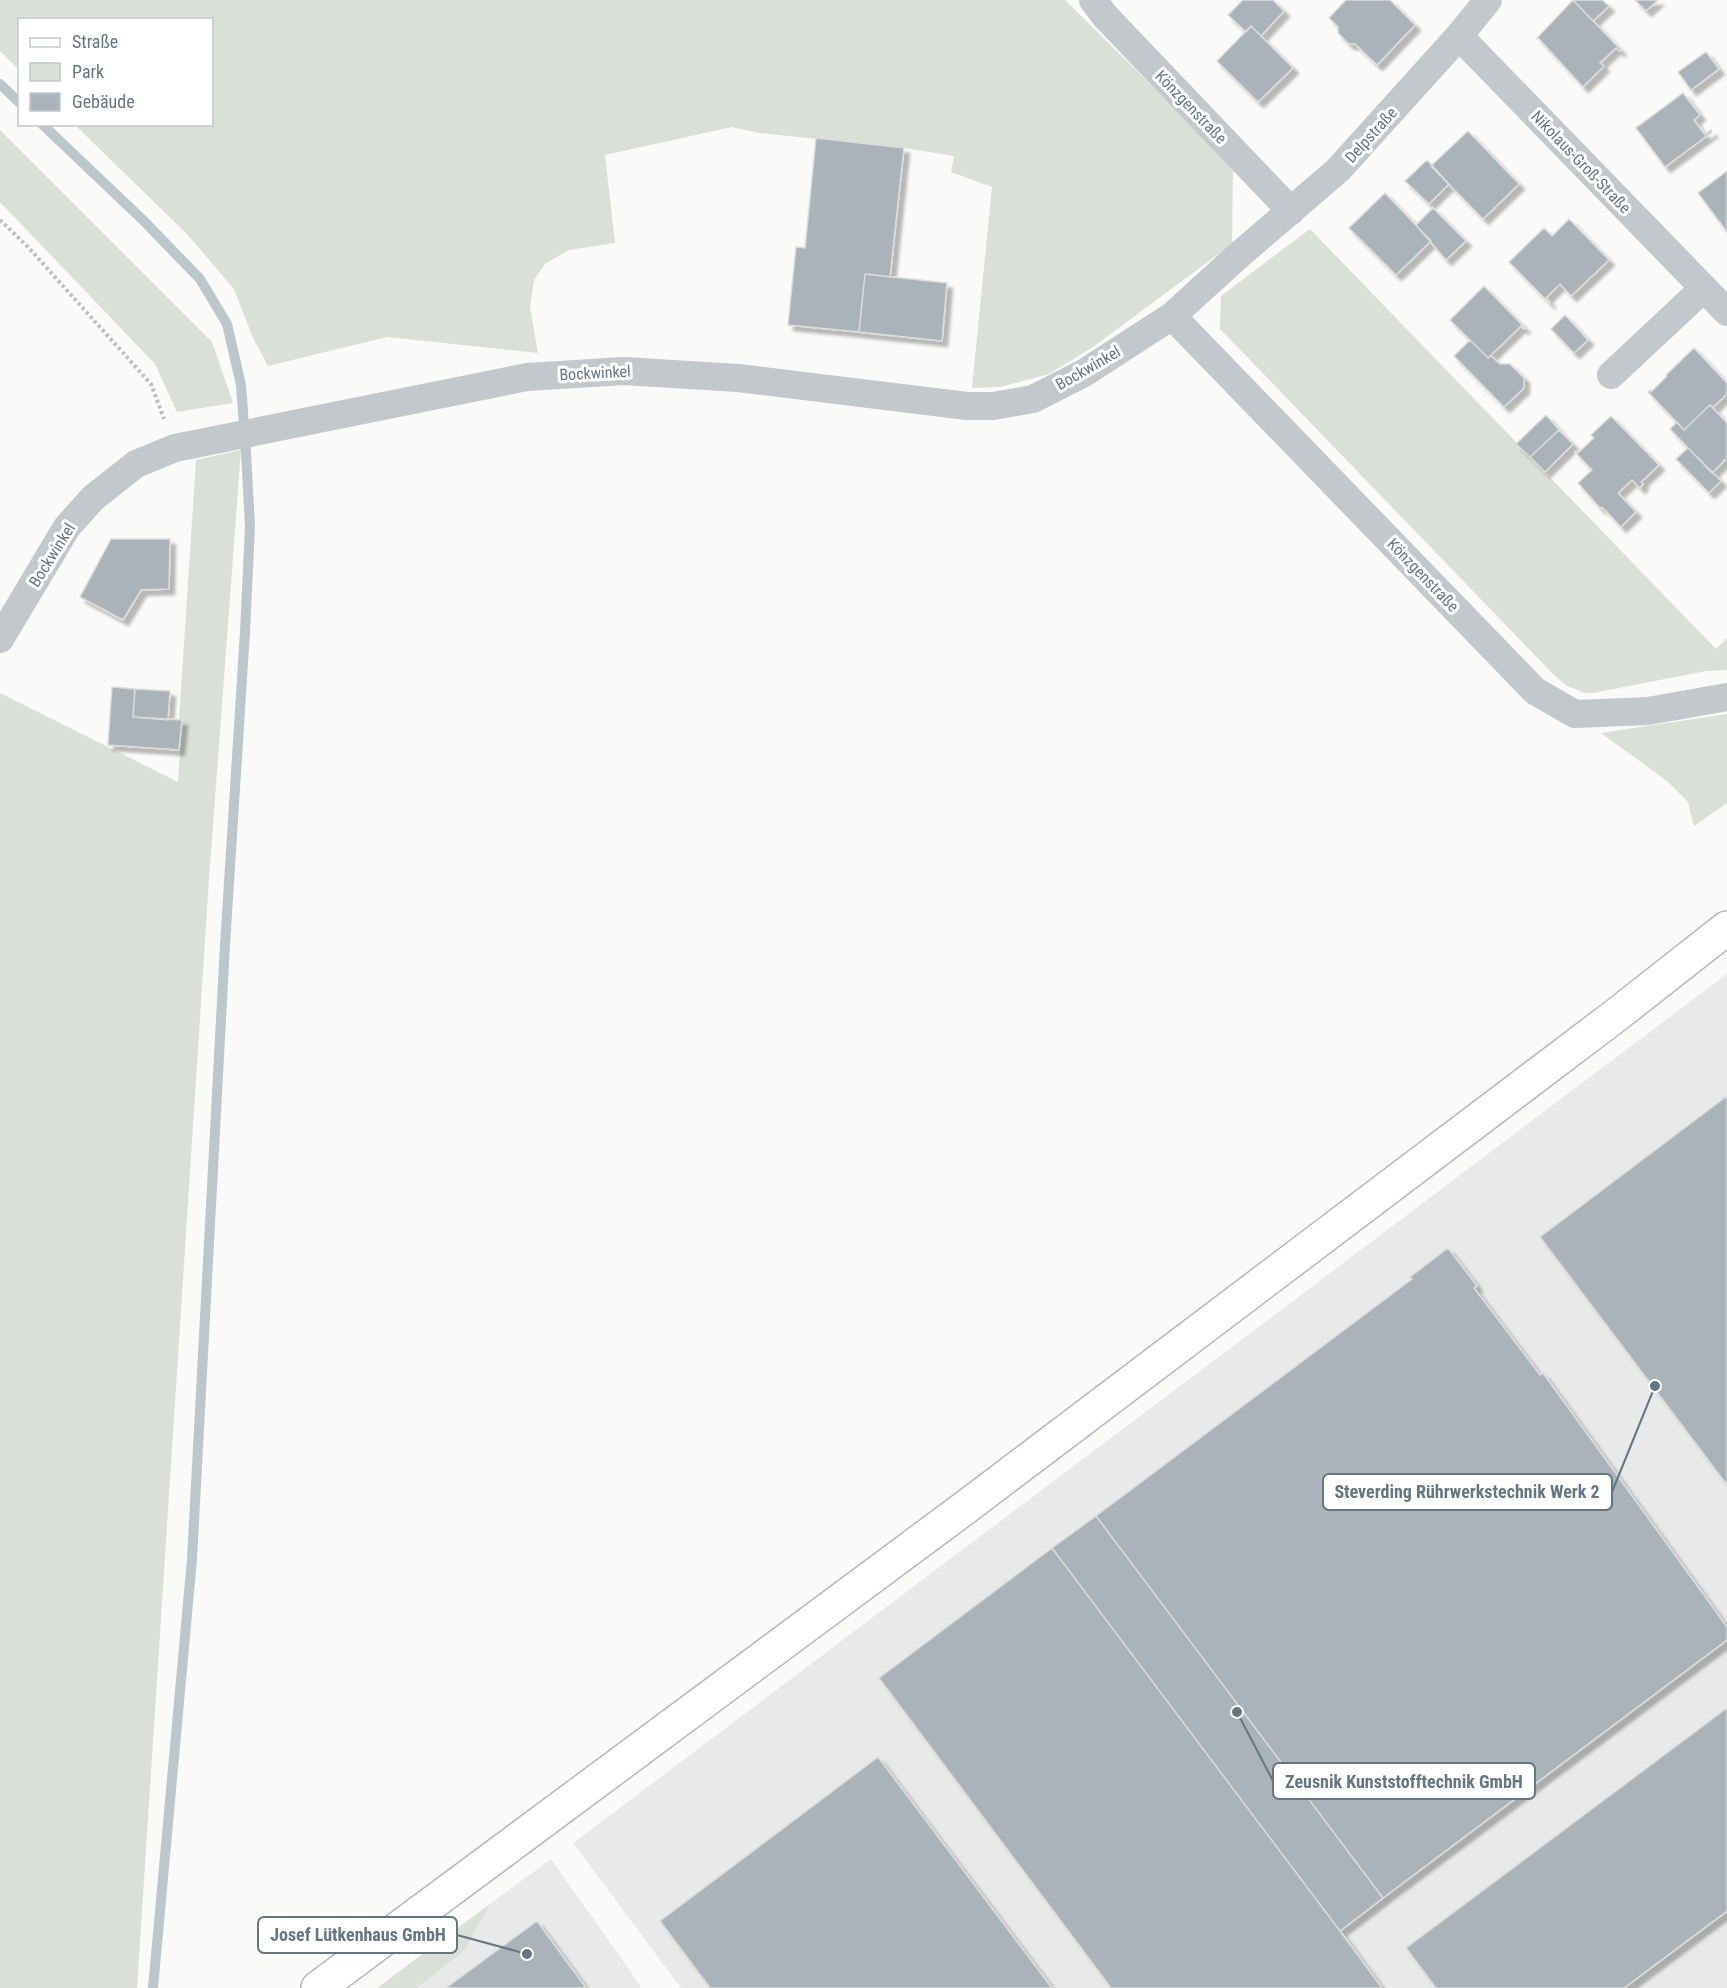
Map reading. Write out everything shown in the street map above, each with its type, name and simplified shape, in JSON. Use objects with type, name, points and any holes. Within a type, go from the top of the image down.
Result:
[{"type":"street","name":"Könzgenstraße","points":[[1093,0],[1105,16],[1291,211]]},
{"type":"street","name":"Delpstraße","points":[[1239,255],[1338,170],[1459,36],[1488,0]]},
{"type":"street","name":"Nikolaus-Groß-Straße","points":[[1459,36],[1727,312]]},
{"type":"street","name":"Bockwinkel","points":[[0,639],[67,527],[93,498],[136,465],[175,448],[527,377],[624,371],[738,378],[967,406],[993,406],[1033,399],[1084,373],[1172,316],[1239,255]]},
{"type":"street","points":[[1611,375],[1704,288]]},
{"type":"street","name":"Könzgenstraße","points":[[1172,316],[1535,691],[1575,714],[1648,711],[1727,697]]},
{"type":"street","points":[[318,1988],[975,1500],[1597,1030],[1727,928]]},
{"type":"path","points":[[0,220],[28,247],[151,384],[175,448]]},
{"type":"shaded area","points":[[1727,974],[1727,1988],[681,1988],[573,1843]]},
{"type":"shaded area","points":[[551,1859],[640,1988],[417,1988],[465,1950],[490,1904]]},
{"type":"green space","points":[[0,0],[1065,0],[1233,166],[1232,244],[1093,347],[1049,374],[1000,387],[972,388],[992,187],[951,172],[954,156],[904,148],[759,133],[732,127],[605,155],[615,243],[569,250],[545,264],[534,280],[530,307],[538,353],[387,337],[268,366],[253,338],[234,289],[187,234],[76,126],[213,126],[213,18],[18,18],[18,69],[0,51]]},
{"type":"green space","points":[[0,130],[212,342],[233,403],[177,412],[155,364],[0,202]]},
{"type":"green space","points":[[1310,229],[1716,649],[1727,638],[1727,670],[1706,671],[1593,693],[1585,693],[1567,686],[1220,329],[1221,296]]},
{"type":"green space","points":[[241,450],[209,879],[137,1988],[0,1988],[0,693],[178,782],[182,720],[179,720],[196,460]]},
{"type":"green space","points":[[1727,714],[1727,803],[1694,826],[1688,802],[1667,781],[1601,733]]},
{"type":"green space","points":[[490,1904],[465,1950],[417,1988],[377,1988]]},
{"type":"building","points":[[1243,0],[1273,0],[1284,11],[1261,36],[1251,26],[1246,32],[1228,15]]},
{"type":"building","points":[[1346,0],[1390,0],[1415,25],[1377,65],[1355,44],[1349,44],[1338,33],[1338,27],[1329,18]]},
{"type":"building","points":[[1573,0],[1621,50],[1616,48],[1600,63],[1604,66],[1583,87],[1538,38],[1536,39]]},
{"type":"building","points":[[1573,0],[1602,0],[1609,6],[1593,21]]},
{"type":"building","points":[[1635,0],[1658,0],[1646,11]]},
{"type":"building","points":[[1251,26],[1293,68],[1258,102],[1217,61]]},
{"type":"building","points":[[1706,52],[1719,69],[1691,90],[1678,72]]},
{"type":"building","points":[[1683,93],[1700,115],[1694,120],[1705,135],[1711,130],[1712,132],[1665,167],[1636,128]]},
{"type":"building","points":[[1468,131],[1519,184],[1483,219],[1431,166]]},
{"type":"building","points":[[816,138],[904,148],[890,277],[865,274],[859,332],[788,325],[796,247],[805,248]]},
{"type":"building","points":[[1427,160],[1449,184],[1429,204],[1405,181]]},
{"type":"building","points":[[1727,171],[1727,232],[1698,193]]},
{"type":"building","points":[[1385,193],[1431,241],[1396,275],[1349,228]]},
{"type":"building","points":[[1433,208],[1466,241],[1446,260],[1416,225]]},
{"type":"building","points":[[1569,219],[1609,260],[1571,296],[1560,284],[1546,298],[1549,303],[1509,262],[1544,228],[1552,236]]},
{"type":"building","points":[[865,274],[947,283],[942,341],[859,332]]},
{"type":"building","points":[[1484,286],[1525,328],[1521,326],[1488,358],[1450,320]]},
{"type":"building","points":[[1565,315],[1588,340],[1574,353],[1551,329]]},
{"type":"building","points":[[1470,340],[1488,358],[1491,356],[1500,364],[1510,364],[1524,378],[1524,388],[1504,407],[1454,356]]},
{"type":"building","points":[[1694,348],[1727,383],[1727,394],[1713,407],[1710,405],[1684,430],[1648,392],[1650,390],[1651,392]]},
{"type":"building","points":[[1710,405],[1727,423],[1727,458],[1712,473],[1670,429],[1677,422],[1684,430]]},
{"type":"building","points":[[1546,415],[1559,430],[1530,457],[1516,444]]},
{"type":"building","points":[[1611,416],[1659,465],[1641,482],[1643,484],[1640,488],[1632,480],[1618,493],[1636,512],[1621,527],[1578,483],[1592,470],[1575,452],[1578,453],[1594,438],[1591,435]]},
{"type":"building","points":[[1559,430],[1573,444],[1545,472],[1530,457]]},
{"type":"building","points":[[1688,448],[1721,481],[1709,493],[1676,459]]},
{"type":"building","points":[[111,539],[170,539],[169,589],[141,590],[123,620],[80,597]]},
{"type":"building","points":[[112,687],[135,689],[133,717],[182,720],[179,750],[108,745]]},
{"type":"building","points":[[135,689],[170,691],[168,720],[133,717]]},
{"type":"building","points":[[1727,1096],[1727,1485],[1540,1237]]},
{"type":"building","points":[[1448,1248],[1477,1286],[1474,1288],[1540,1375],[1543,1373],[1727,1627],[1727,1640],[1383,1898],[1096,1516],[1412,1279],[1410,1277]]},
{"type":"building","points":[[1096,1516],[1383,1898],[1340,1931],[1052,1548]]},
{"type":"building","points":[[1052,1548],[1382,1988],[1111,1988],[879,1678]]},
{"type":"building","points":[[1727,1708],[1727,1911],[1624,1988],[1436,1988],[1406,1948]]},
{"type":"building","points":[[878,1757],[1052,1988],[710,1988],[660,1921]]},
{"type":"building","points":[[537,1921],[586,1988],[446,1988]]},
{"type":"waterway","points":[[0,84],[18,101]]},
{"type":"waterway","points":[[44,126],[142,219],[200,279],[227,324],[241,385],[246,452],[250,526],[245,632],[225,945],[192,1559],[153,1988]]},
{"type":"place","name":"Steverding Rührwerkstechnik Werk 2","points":[[1655,1386]]},
{"type":"place","name":"Zeusnik Kunststofftechnik GmbH","points":[[1237,1712]]},
{"type":"place","name":"Josef Lütkenhaus GmbH","points":[[527,1954]]}]
